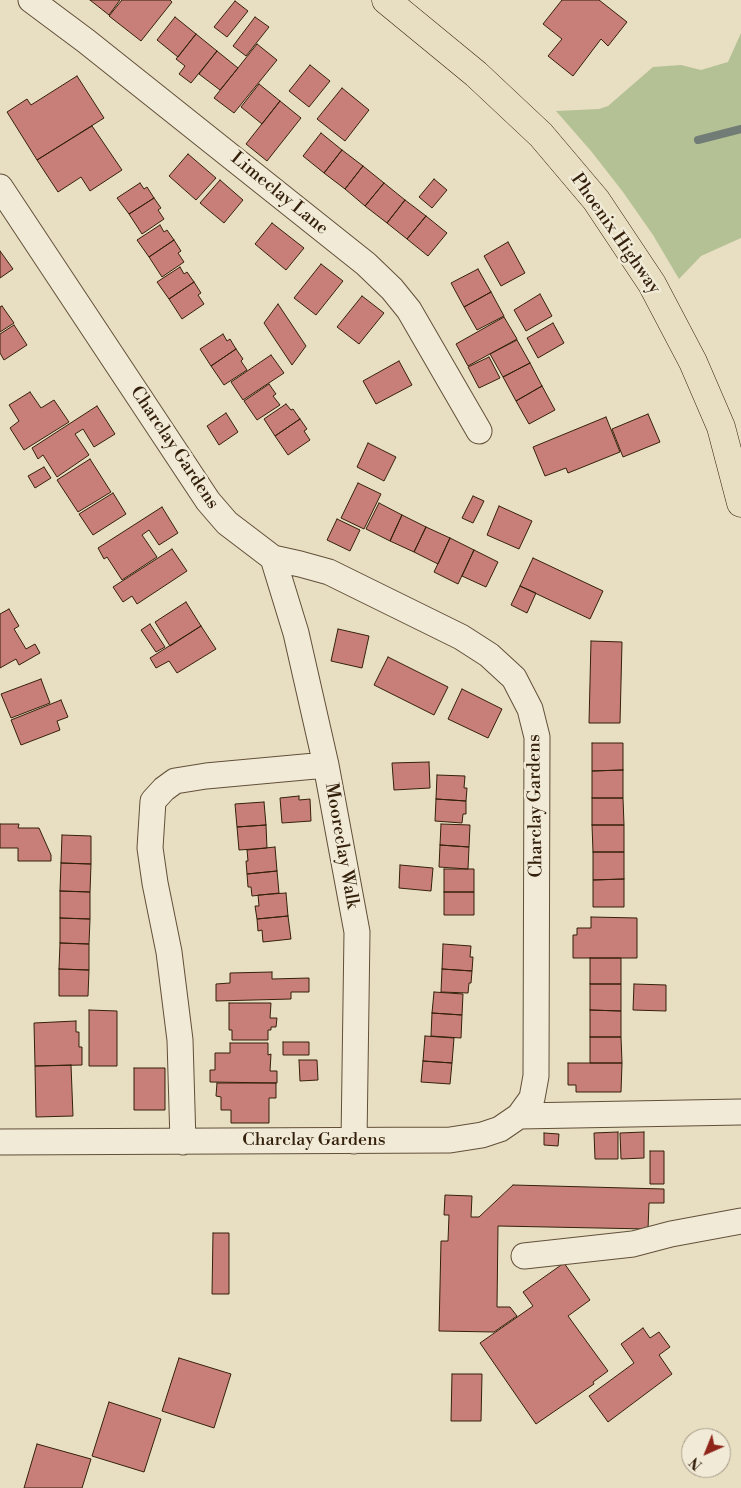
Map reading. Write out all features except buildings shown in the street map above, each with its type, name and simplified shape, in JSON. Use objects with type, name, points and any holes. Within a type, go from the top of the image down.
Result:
[{"type":"main road","name":"Phoenix Highway","points":[[386,0],[476,74],[541,135],[596,200],[652,284],[693,362],[721,427],[741,503]]},
{"type":"street","name":"Limeclay Lane","points":[[31,0],[86,41],[372,270],[392,289],[409,310],[479,431]]},
{"type":"street","name":"Charclay Gardens","points":[[0,187],[208,501],[227,523],[273,558],[328,572],[461,637],[489,655],[514,678],[530,709],[537,737],[536,1076],[532,1098],[519,1116],[500,1129],[482,1135],[450,1140],[0,1142]]},
{"type":"street","name":"Mooreclay Walk","points":[[273,558],[296,633],[326,766],[357,932],[354,1141]]},
{"type":"street","points":[[183,1142],[180,1040],[169,952],[150,848],[153,801],[175,781],[326,766]]},
{"type":"street","points":[[519,1116],[741,1112]]},
{"type":"street","points":[[524,1256],[633,1244],[671,1234],[741,1221]]},
{"type":"green space","points":[[741,33],[741,238],[701,256],[679,279],[653,235],[623,192],[556,111],[599,109],[608,106],[653,67],[681,65],[701,70],[728,62]]},
{"type":"waterway","points":[[698,140],[741,129]]}]
